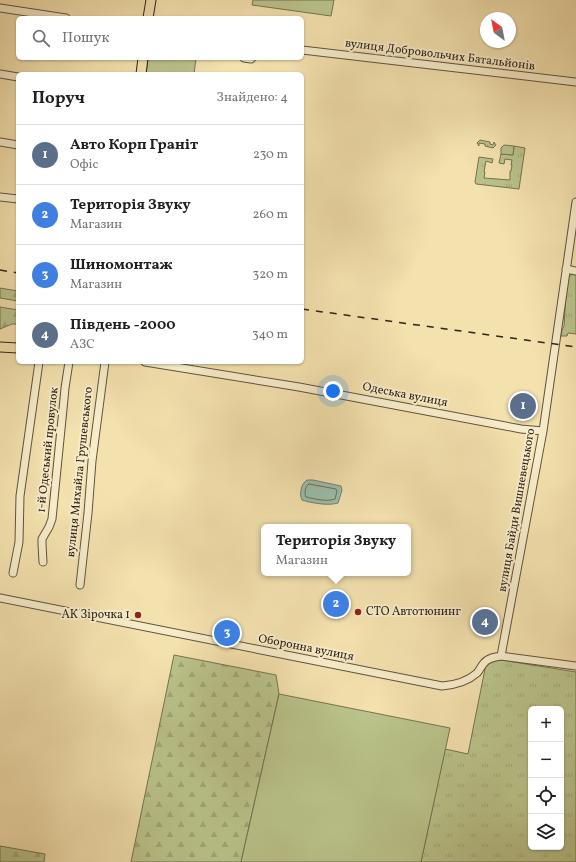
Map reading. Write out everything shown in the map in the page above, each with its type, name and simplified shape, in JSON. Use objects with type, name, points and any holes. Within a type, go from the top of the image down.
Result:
[{"type":"main road","points":[[148,16],[151,0]]},
{"type":"main road","points":[[141,72],[143,60]]},
{"type":"main road","points":[[0,349],[16,348]]},
{"type":"street","points":[[0,8],[53,16]]},
{"type":"street","name":"вулиця Добровольчих Батальйонів","points":[[304,50],[576,82]]},
{"type":"street","points":[[0,74],[16,77]]},
{"type":"street","points":[[0,142],[16,145]]},
{"type":"street","points":[[0,197],[16,199]]},
{"type":"street","name":"вулиця Байди Вишневецького","points":[[501,656],[543,431],[576,202]]},
{"type":"street","points":[[566,269],[576,271]]},
{"type":"street","points":[[13,573],[18,542],[20,496],[39,364]]},
{"type":"street","name":"1-й Одеський провулок","points":[[43,562],[42,539],[50,527],[52,519],[69,364]]},
{"type":"street","name":"вулиця Михайла Грушевського","points":[[80,585],[92,461],[105,364]]},
{"type":"street","name":"Одеська вулиця","points":[[157,364],[299,387],[521,429],[543,431]]},
{"type":"street","name":"Оборонна вулиця","points":[[0,598],[442,686],[466,680],[477,673],[484,662],[501,656]]},
{"type":"street","points":[[501,656],[576,666]]},
{"type":"green space","points":[[253,0],[334,0],[331,16],[252,5]]},
{"type":"green space","points":[[148,60],[196,60],[194,72],[146,72]]},
{"type":"green space","points":[[480,140],[490,142],[490,144],[493,145],[494,142],[496,145],[493,148],[479,143],[479,146],[477,143]]},
{"type":"green space","points":[[504,145],[514,146],[513,155],[501,154],[501,148]]},
{"type":"green space","points":[[514,146],[525,148],[519,189],[476,184],[475,182],[479,157],[493,159],[492,163],[486,161],[484,178],[510,180],[512,160],[505,159],[504,164],[499,163],[501,154],[513,155]]},
{"type":"green space","points":[[576,274],[576,334],[568,333],[567,336],[561,336],[564,326],[567,277]]},
{"type":"green space","points":[[0,288],[16,291],[16,301],[0,298]]},
{"type":"green space","points":[[0,307],[16,310],[16,324],[0,329]]},
{"type":"green space","points":[[174,655],[276,675],[279,694],[241,862],[131,862]]},
{"type":"green space","points":[[495,659],[576,672],[576,862],[421,862],[445,749],[468,754],[486,664]]},
{"type":"green space","points":[[279,694],[450,728],[421,862],[241,862]]},
{"type":"green space","points":[[0,846],[45,854],[44,862],[0,862]]},
{"type":"water","points":[[307,480],[341,486],[342,490],[338,503],[320,504],[302,500],[301,489]]},
{"type":"railway","points":[[0,270],[16,273]]},
{"type":"railway","points":[[304,309],[576,347]]},
{"type":"place","name":"Авто Корп Граніт","points":[[523,406]]},
{"type":"place","name":"Територія Звуку","points":[[336,604]]},
{"type":"place","name":"СТО Автотюнинг","points":[[358,612]]},
{"type":"place","name":"АК Зірочка 1","points":[[138,615]]},
{"type":"place","name":"Південь -2000","points":[[485,622]]},
{"type":"place","name":"Шиномонтаж","points":[[227,633]]}]
